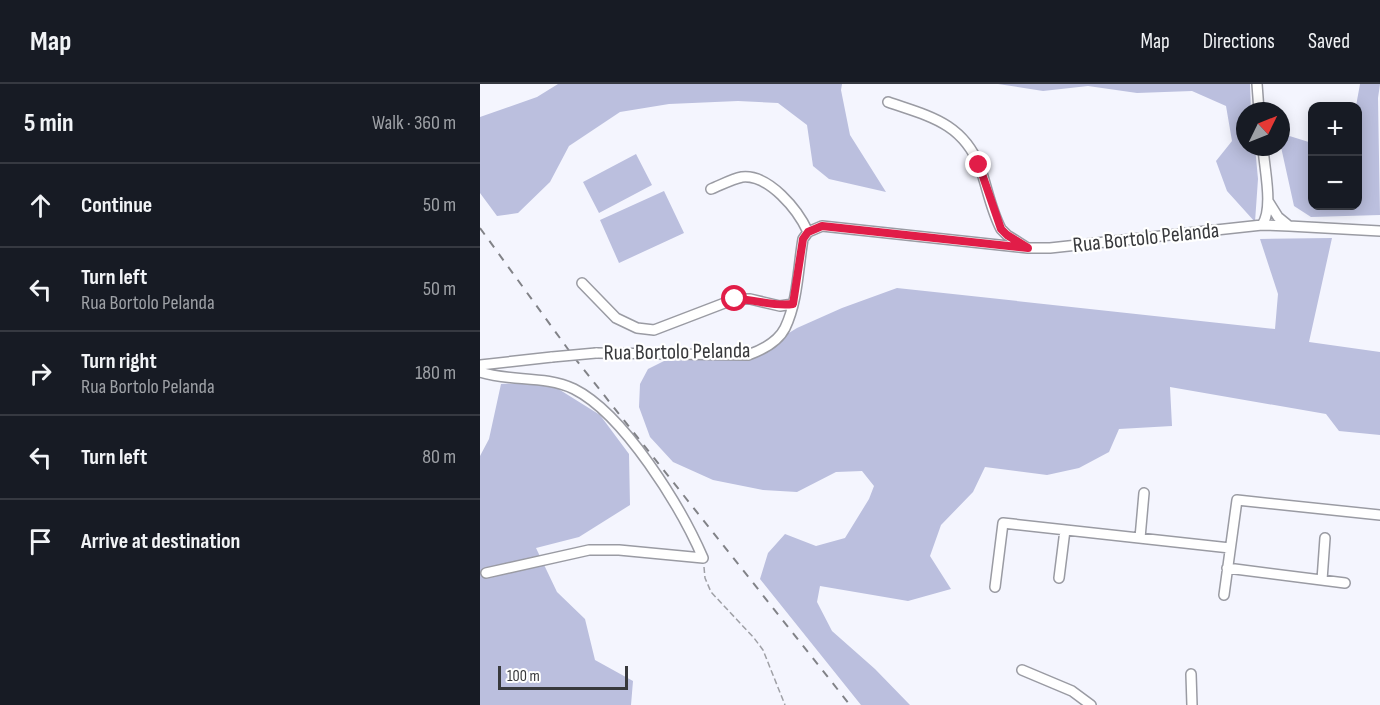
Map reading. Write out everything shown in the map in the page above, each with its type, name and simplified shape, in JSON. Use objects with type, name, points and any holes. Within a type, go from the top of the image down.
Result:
[{"type":"street","points":[[1257,84],[1258,102]]},
{"type":"street","points":[[888,102],[943,121],[953,130],[965,143],[979,165],[1001,229],[1028,248]]},
{"type":"street","points":[[1262,225],[1268,201],[1264,156]]},
{"type":"street","points":[[711,189],[742,177],[754,178],[767,183],[801,218],[808,232]]},
{"type":"street","points":[[1268,201],[1278,217],[1289,226]]},
{"type":"street","name":"Rua Bortolo Pelanda","points":[[480,365],[596,353],[748,355],[762,350],[772,343],[784,329],[793,304],[803,239],[808,232],[822,226],[1028,248],[1050,248],[1262,225],[1380,231]]},
{"type":"street","points":[[582,283],[616,318],[637,327],[654,330],[735,299],[750,299],[780,306],[793,304]]},
{"type":"street","points":[[480,372],[492,376],[538,379],[573,389],[598,405],[624,433],[655,474],[695,540],[703,558],[619,550],[589,550],[486,573]]},
{"type":"street","points":[[1140,538],[1144,493]]},
{"type":"street","points":[[1224,594],[1237,500],[1380,515]]},
{"type":"street","points":[[995,587],[1003,523],[1230,548]]},
{"type":"street","points":[[1059,578],[1065,530]]},
{"type":"street","points":[[1322,579],[1325,538]]},
{"type":"street","points":[[1227,568],[1345,583]]},
{"type":"street","points":[[1022,670],[1072,691],[1091,705]]},
{"type":"street","points":[[1191,674],[1192,705]]},
{"type":"path","points":[[703,558],[705,578],[711,592],[763,650],[785,705]]},
{"type":"shaded area","points":[[558,84],[842,84],[841,90],[850,135],[886,192],[829,179],[813,166],[807,125],[778,103],[738,101],[669,104],[620,112],[569,146],[550,182],[518,213],[497,216],[480,193],[480,117],[537,97]]},
{"type":"shaded area","points":[[998,84],[1250,84],[1251,102],[1236,102],[1236,156],[1256,156],[1258,179],[1255,222],[1227,191],[1216,161],[1232,141],[1226,106],[1192,91],[1137,93],[1088,86],[1043,91]]},
{"type":"shaded area","points":[[1360,84],[1380,84],[1378,98],[1380,215],[1311,217],[1294,206],[1283,156],[1290,156],[1290,136],[1308,142],[1308,210],[1362,210],[1362,102],[1357,102]]},
{"type":"shaded area","points":[[636,154],[652,185],[599,213],[583,182]]},
{"type":"shaded area","points":[[664,191],[684,233],[619,263],[600,220]]},
{"type":"shaded area","points":[[1332,238],[1309,342],[1380,352],[1380,435],[1339,431],[1326,414],[1170,387],[1172,426],[1119,429],[1109,452],[1079,468],[1047,475],[985,467],[973,492],[941,525],[930,556],[951,589],[908,601],[820,586],[817,602],[832,631],[875,669],[910,705],[861,705],[760,579],[768,553],[785,534],[816,546],[845,538],[869,499],[874,486],[862,471],[836,472],[797,492],[763,490],[713,480],[673,462],[650,437],[639,407],[640,384],[648,369],[664,361],[748,358],[797,328],[842,308],[897,288],[1275,329],[1278,294],[1260,239]]},
{"type":"shaded area","points":[[501,384],[552,385],[600,415],[629,454],[630,505],[579,537],[536,548],[557,592],[585,619],[595,660],[633,681],[631,705],[480,705],[480,456],[489,439]]},
{"type":"railway","points":[[480,228],[573,356],[850,705]]},
{"type":"route","points":[[735,299],[750,299],[780,306],[793,304],[803,239],[808,232],[822,226],[1028,248],[1001,229],[979,165]]}]
